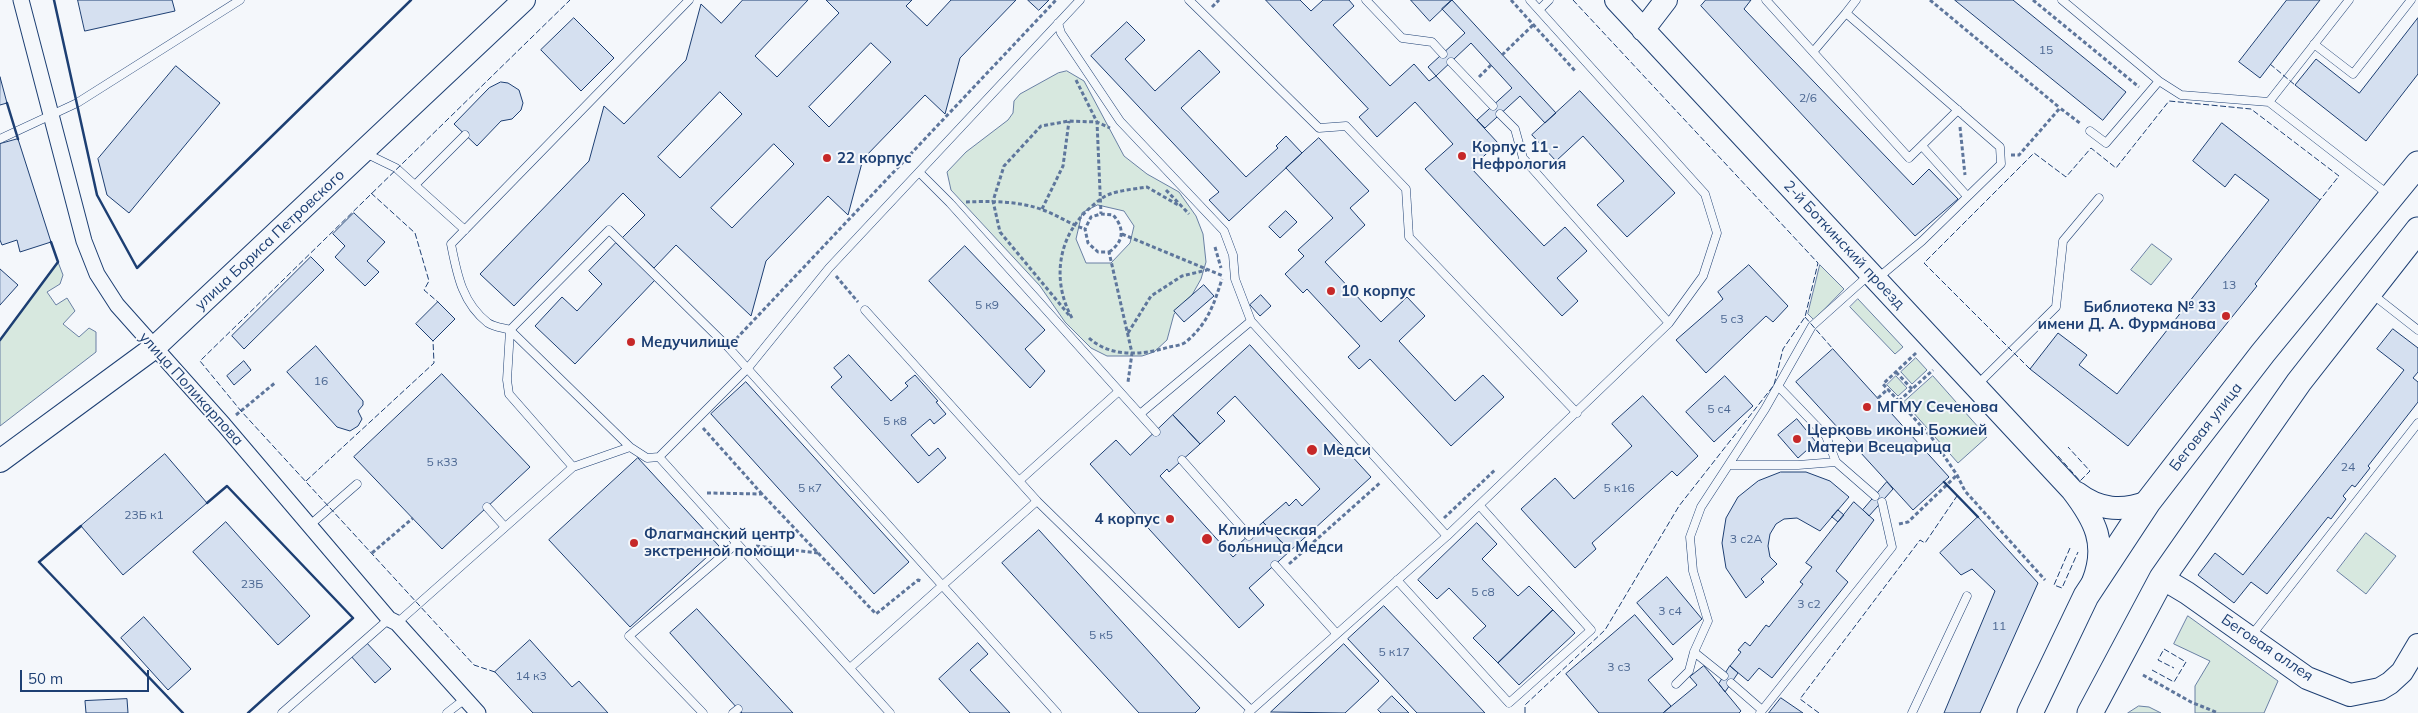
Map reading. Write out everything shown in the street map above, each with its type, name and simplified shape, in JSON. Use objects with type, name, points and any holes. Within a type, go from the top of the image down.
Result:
[{"type":"main road","name":"Беговая улица","points":[[2030,713],[2086,596],[2148,502],[2263,353],[2418,164]]},
{"type":"main road","points":[[2090,713],[2162,578],[2299,382],[2418,230]]},
{"type":"street","name":"улица Поликарпова","points":[[21,0],[50,117],[84,241],[97,274],[117,305],[393,621],[478,713]]},
{"type":"street","name":"улица Бориса Петровского","points":[[0,461],[154,347],[524,0]]},
{"type":"street","name":"2-й Боткинский проезд","points":[[1616,0],[1976,386],[2072,490],[2088,510],[2096,527],[2099,542],[2097,572],[2086,596]]},
{"type":"street","points":[[1643,30],[1666,0]]},
{"type":"street","name":"2-й Боткинский проезд","points":[[2072,490],[2085,500],[2100,507],[2133,508],[2148,502]]},
{"type":"street","name":"Беговая аллея","points":[[2162,578],[2187,593],[2307,678],[2350,696],[2380,689],[2390,682],[2402,672],[2418,645]]},
{"type":"lane","points":[[0,139],[77,104],[240,0]]},
{"type":"lane","points":[[689,0],[451,244],[459,284],[467,300],[489,324],[510,330],[630,447],[647,458],[659,457],[748,368],[829,268],[1080,0]]},
{"type":"lane","points":[[1189,0],[1319,128],[1346,126],[1406,189],[1409,237],[1577,413]]},
{"type":"lane","points":[[1366,0],[1402,38],[1432,42],[1443,54]]},
{"type":"lane","points":[[865,310],[1037,501],[1250,712],[1480,506],[1577,413],[1669,323],[1703,276],[1717,233],[1704,194],[1530,0]]},
{"type":"lane","points":[[1539,10],[1549,0]]},
{"type":"lane","points":[[1766,0],[1909,158],[1958,110]]},
{"type":"lane","points":[[1813,52],[1856,0]]},
{"type":"lane","points":[[2062,0],[2159,80],[2181,95],[2269,102],[2392,198]]},
{"type":"lane","points":[[2269,102],[2348,0]]},
{"type":"lane","points":[[2314,44],[2353,74],[2411,0]]},
{"type":"lane","points":[[1676,684],[1689,671],[1694,652],[1708,621],[1693,571],[1690,537],[1701,507],[1778,386],[1812,326],[1873,276],[1922,241],[2001,164],[2000,147],[1846,12]]},
{"type":"lane","points":[[1058,23],[1061,33],[1120,121],[1224,231],[1233,255],[1235,279],[1251,321],[1447,536]]},
{"type":"lane","points":[[1451,62],[1493,106]]},
{"type":"lane","points":[[2090,131],[2106,143],[2159,80]]},
{"type":"lane","points":[[1500,114],[1515,129],[1523,158],[1669,323]]},
{"type":"lane","points":[[416,184],[465,135]]},
{"type":"lane","points":[[1922,146],[1968,196]]},
{"type":"lane","points":[[364,152],[396,168],[465,230]]},
{"type":"lane","points":[[919,172],[950,203],[1156,432]]},
{"type":"lane","points":[[1976,386],[2056,307],[2062,241],[2099,198]]},
{"type":"lane","points":[[573,467],[508,394],[510,330],[609,230],[748,368],[940,589],[1057,713]]},
{"type":"lane","points":[[2370,292],[2418,330]]},
{"type":"lane","points":[[1140,414],[1251,321]]},
{"type":"lane","points":[[1778,386],[1826,436],[1836,462],[1875,496]]},
{"type":"lane","points":[[1019,481],[1119,391]]},
{"type":"lane","points":[[2250,637],[2418,423]]},
{"type":"lane","points":[[282,713],[505,527],[573,467],[630,447]]},
{"type":"lane","points":[[659,457],[890,713]]},
{"type":"lane","points":[[1182,460],[1249,536]]},
{"type":"lane","points":[[1729,465],[1798,465],[1836,462]]},
{"type":"lane","points":[[310,525],[357,484]]},
{"type":"lane","points":[[850,668],[1037,501]]},
{"type":"lane","points":[[1731,682],[1761,712],[1892,547],[1889,526],[1882,502]]},
{"type":"lane","points":[[1397,580],[1509,704],[1591,630],[1480,506]]},
{"type":"lane","points":[[487,507],[505,527]]},
{"type":"lane","points":[[703,713],[629,636],[736,544]]},
{"type":"lane","points":[[1275,565],[1336,633]]},
{"type":"lane","points":[[1912,713],[1966,596]]},
{"type":"lane","points":[[1694,652],[1724,676]]},
{"type":"lane","points":[[447,713],[465,699]]},
{"type":"path","points":[[728,347],[1056,0]]},
{"type":"path","points":[[1930,0],[2090,131]]},
{"type":"path","points":[[2034,0],[2148,94]]},
{"type":"path","points":[[1502,55],[1533,25]]},
{"type":"path","points":[[1072,72],[1098,122],[1101,214]]},
{"type":"path","points":[[2001,156],[2019,155],[2060,108]]},
{"type":"path","points":[[1958,110],[1968,196]]},
{"type":"path","points":[[1042,209],[1063,166],[1069,121]]},
{"type":"path","points":[[1076,323],[1000,232],[993,201],[1004,166],[1041,126],[1069,121],[1098,122],[1116,131]]},
{"type":"path","points":[[1160,182],[1178,204],[1192,217]]},
{"type":"path","points":[[1071,317],[1060,290],[1061,250],[1073,225],[1101,198],[1111,194],[1147,187],[1178,204]]},
{"type":"path","points":[[950,203],[993,201],[1042,209],[1085,229]]},
{"type":"path","points":[[1101,214],[1114,215],[1120,223],[1122,234],[1118,246],[1109,252],[1098,252],[1088,243],[1085,229],[1091,217],[1101,214]]},
{"type":"path","points":[[1122,234],[1223,276],[1235,279]]},
{"type":"path","points":[[1086,334],[1091,340],[1111,351],[1132,353],[1151,352],[1186,342],[1211,313],[1223,276],[1215,244]]},
{"type":"path","points":[[1109,252],[1132,353],[1125,399]]},
{"type":"path","points":[[829,268],[865,310]]},
{"type":"path","points":[[1128,333],[1151,296],[1182,276],[1208,270]]},
{"type":"path","points":[[1916,353],[1883,384],[1932,438],[1957,475],[1965,492],[2045,580]]},
{"type":"path","points":[[1899,401],[1932,370]]},
{"type":"path","points":[[1896,372],[1912,389]]},
{"type":"path","points":[[224,426],[276,382]]},
{"type":"path","points":[[1878,398],[1888,389]]},
{"type":"path","points":[[696,420],[762,494],[876,614],[918,580],[940,589]]},
{"type":"path","points":[[1281,572],[1390,474]]},
{"type":"path","points":[[1889,526],[1908,522],[1957,475]]},
{"type":"path","points":[[692,493],[762,494]]},
{"type":"path","points":[[372,553],[413,518]]},
{"type":"path","points":[[736,544],[820,553]]},
{"type":"path","points":[[2143,675],[2191,702],[2218,713]]},
{"type":"shaded area","points":[[1067,71],[1084,81],[1124,156],[1147,174],[1179,192],[1196,216],[1203,234],[1206,262],[1201,279],[1192,295],[1174,314],[1167,340],[1154,352],[1142,356],[1107,356],[1091,348],[1065,322],[1040,286],[951,190],[947,172],[966,152],[1008,120],[1013,113],[1014,101],[1020,94],[1058,73]],"holes":[[[1098,205],[1124,211],[1134,226],[1130,243],[1111,263],[1086,263],[1076,239],[1082,213]]]},
{"type":"shaded area","points":[[2152,244],[2172,259],[2151,285],[2131,270]]},
{"type":"shaded area","points":[[58,262],[63,275],[60,284],[47,292],[56,305],[67,298],[75,311],[63,324],[79,337],[89,328],[96,332],[96,352],[0,426],[0,340]]},
{"type":"shaded area","points":[[1820,265],[1844,289],[1814,320],[1808,314]]},
{"type":"shaded area","points":[[1858,299],[1903,347],[1895,354],[1850,307]]},
{"type":"shaded area","points":[[1916,358],[1927,370],[1912,384],[1901,372]]},
{"type":"shaded area","points":[[1896,376],[1907,388],[1898,396],[1887,385]]},
{"type":"shaded area","points":[[1933,376],[1987,437],[1958,463],[1904,402]]},
{"type":"shaded area","points":[[2366,533],[2396,556],[2366,594],[2337,571]]},
{"type":"shaded area","points":[[2188,616],[2278,681],[2264,713],[2195,713],[2195,686],[2210,661],[2174,644]]},
{"type":"shaded area","points":[[2139,706],[2149,707],[2161,713],[2128,713]]},
{"type":"building","points":[[78,0],[172,0],[175,11],[85,31]]},
{"type":"building","name":"22 корпус","points":[[743,0],[808,0],[755,56],[777,77],[839,13],[826,0],[912,0],[906,6],[927,26],[951,0],[1016,0],[960,58],[945,114],[925,95],[863,159],[848,215],[828,196],[766,261],[751,316],[676,245],[654,268],[622,238],[645,215],[623,193],[514,306],[480,274],[589,161],[604,106],[624,124],[686,60],[701,4],[721,23]],"holes":[[[871,43],[891,62],[829,127],[809,107]],[[720,92],[742,114],[680,178],[658,157]],[[774,144],[794,164],[732,228],[711,208]]]},
{"type":"building","points":[[1028,0],[1049,0],[1039,10]]},
{"type":"building","name":"Корпус 11 - Нефрология","points":[[1266,0],[1300,0],[1311,11],[1323,0],[1349,0],[1354,6],[1333,25],[1390,86],[1414,64],[1429,81],[1436,76],[1498,143],[1471,168],[1544,246],[1565,227],[1587,251],[1557,278],[1578,301],[1562,316],[1425,169],[1453,144],[1415,102],[1377,137],[1359,117],[1368,109]]},
{"type":"building","points":[[1411,0],[1452,0],[1430,21]]},
{"type":"building","points":[[1452,0],[1556,113],[1545,123],[1520,96],[1485,128],[1477,120],[1512,88],[1471,43],[1436,76],[1428,67],[1465,33],[1442,9]]},
{"type":"building","points":[[1706,0],[1751,0],[1744,9],[1913,185],[1929,169],[1958,199],[1915,236],[1701,6]]},
{"type":"building","points":[[1955,0],[2013,0],[2126,92],[2103,120]]},
{"type":"building","points":[[2287,0],[2320,0],[2260,78],[2239,62]]},
{"type":"building","points":[[574,18],[614,58],[581,91],[541,50]]},
{"type":"building","points":[[2418,18],[2418,74],[2366,141],[2295,85],[2316,59],[2359,93]]},
{"type":"building","points":[[1127,22],[1145,40],[1125,59],[1155,91],[1199,50],[1220,72],[1181,108],[1246,177],[1278,148],[1276,146],[1286,136],[1302,153],[1229,221],[1209,200],[1219,192],[1091,56]]},
{"type":"building","points":[[176,66],[220,103],[129,213],[107,195],[98,159]]},
{"type":"building","points":[[0,77],[7,103],[0,105]]},
{"type":"building","points":[[501,82],[508,83],[519,90],[523,103],[521,110],[512,119],[501,121],[477,146],[454,124],[489,88]]},
{"type":"building","points":[[1580,91],[1675,193],[1627,237],[1597,205],[1624,181],[1583,136],[1556,161],[1532,135]]},
{"type":"building","points":[[2222,123],[2320,200],[2255,284],[2257,286],[2128,446],[2030,369],[2058,333],[2087,355],[2079,365],[2117,394],[2269,200],[2235,174],[2225,187],[2193,161]]},
{"type":"building","name":"10 корпус","points":[[1319,138],[1369,191],[1350,208],[1365,225],[1325,262],[1381,322],[1407,297],[1425,316],[1399,341],[1455,401],[1483,375],[1504,397],[1451,446],[1370,359],[1359,369],[1348,357],[1360,346],[1307,289],[1303,293],[1285,274],[1304,256],[1298,250],[1333,218],[1286,168]]},
{"type":"building","points":[[18,139],[51,242],[20,252],[17,240],[2,245],[0,240],[0,144]]},
{"type":"building","points":[[1286,211],[1297,222],[1280,238],[1269,227]]},
{"type":"building","points":[[354,213],[385,242],[367,261],[379,272],[365,286],[335,257],[345,246],[333,234]]},
{"type":"building","points":[[616,243],[655,280],[575,364],[535,326],[562,297],[577,311],[602,284],[589,271]]},
{"type":"building","points":[[965,246],[1045,330],[1025,349],[1045,371],[1030,388],[929,281]]},
{"type":"building","points":[[311,257],[324,270],[244,349],[232,336]]},
{"type":"building","points":[[1749,265],[1788,306],[1773,322],[1766,316],[1706,373],[1676,340],[1723,299],[1718,292]]},
{"type":"building","points":[[0,269],[18,285],[0,305]]},
{"type":"building","points":[[1204,285],[1214,296],[1184,322],[1174,311]]},
{"type":"building","points":[[1261,295],[1271,306],[1260,316],[1250,305]]},
{"type":"building","points":[[438,302],[455,319],[433,341],[416,324]]},
{"type":"building","points":[[2393,329],[2418,348],[2418,372],[2413,378],[2418,382],[2418,402],[2368,466],[2370,468],[2355,487],[2352,485],[2343,496],[2346,499],[2331,519],[2328,517],[2267,594],[2251,582],[2234,603],[2198,575],[2215,553],[2243,575],[2404,370],[2377,349]]},
{"type":"building","points":[[1250,345],[1371,477],[1290,551],[1263,522],[1286,502],[1289,506],[1296,499],[1302,506],[1320,489],[1235,396],[1217,413],[1225,421],[1200,444],[1173,415]]},
{"type":"building","points":[[316,346],[363,401],[363,405],[358,411],[362,419],[358,426],[350,431],[337,427],[287,372]]},
{"type":"building","points":[[1833,349],[1949,477],[1913,510],[1796,382]]},
{"type":"building","points":[[849,355],[891,401],[908,386],[905,383],[915,375],[938,401],[936,402],[946,414],[934,424],[930,419],[911,435],[929,456],[938,448],[946,458],[918,483],[831,387],[842,377],[834,368]]},
{"type":"building","points":[[244,361],[251,370],[234,385],[227,376]]},
{"type":"building","points":[[442,374],[530,467],[442,549],[354,457]]},
{"type":"building","points":[[1725,376],[1753,406],[1714,442],[1686,412]]},
{"type":"building","points":[[746,382],[909,562],[874,594],[711,414]]},
{"type":"building","points":[[1643,396],[1698,456],[1677,476],[1672,471],[1592,543],[1596,549],[1575,568],[1521,509],[1555,478],[1574,499],[1632,446],[1612,424]]},
{"type":"building","name":"4 корпус","points":[[1173,415],[1200,444],[1169,472],[1167,469],[1160,476],[1233,557],[1242,549],[1238,545],[1263,522],[1290,551],[1249,588],[1264,605],[1239,628],[1090,464],[1116,440],[1130,455]]},
{"type":"building","name":"Церковь иконы Божией Матери Всецарица","points":[[1797,419],[1816,442],[1798,458],[1778,435]]},
{"type":"building","points":[[165,454],[207,503],[123,575],[81,526]]},
{"type":"building","name":"Флагманский центр экстренной помощи","points":[[638,458],[719,546],[630,627],[549,540]]},
{"type":"building","points":[[1781,472],[1806,472],[1830,481],[1849,497],[1820,531],[1797,518],[1784,519],[1776,524],[1770,534],[1768,546],[1770,557],[1777,564],[1761,579],[1764,582],[1746,598],[1726,568],[1722,543],[1726,518],[1738,497],[1758,481]]},
{"type":"building","points":[[1887,482],[1893,489],[1869,516],[1863,510]]},
{"type":"building","points":[[1854,502],[1874,520],[1836,571],[1848,582],[1772,678],[1759,668],[1748,681],[1730,666],[1741,652],[1738,650],[1745,642],[1750,646],[1766,625],[1769,627],[1803,584],[1800,582],[1812,567],[1806,563]]},
{"type":"building","points":[[1838,510],[1844,515],[1838,522],[1832,517]]},
{"type":"building","points":[[1978,517],[2038,583],[1980,713],[1944,713],[1995,591],[1972,569],[1961,575],[1940,553]]},
{"type":"building","points":[[226,522],[310,616],[278,645],[193,552]]},
{"type":"building","points":[[1477,523],[1497,544],[1482,559],[1518,596],[1529,586],[1553,610],[1498,663],[1473,638],[1486,626],[1449,588],[1437,599],[1418,580]]},
{"type":"building","points":[[1039,530],[1200,708],[1195,713],[1139,713],[1002,563]]},
{"type":"building","points":[[1667,577],[1702,619],[1673,645],[1637,603]]},
{"type":"building","points":[[1384,606],[1485,713],[1417,713],[1348,639]]},
{"type":"building","points":[[697,609],[793,713],[742,713],[738,709],[670,633]]},
{"type":"building","points":[[1553,610],[1575,633],[1519,685],[1498,663]]},
{"type":"building","points":[[1635,615],[1673,659],[1648,680],[1671,706],[1663,713],[1599,713],[1566,674]]},
{"type":"building","points":[[144,617],[191,669],[168,690],[121,638]]},
{"type":"building","points":[[530,640],[572,687],[579,681],[608,713],[533,713],[495,672]]},
{"type":"building","points":[[365,641],[391,669],[375,683],[350,655]]},
{"type":"building","points":[[978,643],[988,654],[970,670],[1010,713],[970,713],[939,679]]},
{"type":"building","points":[[1344,644],[1379,681],[1345,713],[1271,712]]},
{"type":"building","points":[[1704,666],[1741,711],[1739,713],[1663,713],[1697,685],[1690,677]]},
{"type":"building","points":[[1730,666],[1738,673],[1725,692],[1719,684]]},
{"type":"building","points":[[1392,696],[1409,713],[1381,713],[1378,710]]},
{"type":"building","points":[[1781,698],[1803,713],[1769,713]]},
{"type":"building","points":[[127,699],[128,713],[86,713],[85,701]]},
{"type":"fence","points":[[495,672],[474,665],[241,411],[200,361],[570,0]]},
{"type":"fence","points":[[1525,713],[1525,705],[1605,630],[1679,506],[1774,385],[1783,349],[1805,317],[1818,263],[1573,0]]},
{"type":"fence","points":[[2270,64],[2295,85]]},
{"type":"fence","points":[[2030,369],[1924,263],[2034,153],[2066,177],[2091,148],[2116,168],[2169,101],[2251,109],[2339,176],[2320,200]]},
{"type":"fence","points":[[371,193],[415,233],[429,281],[424,290],[438,302]]},
{"type":"fence","points":[[1805,317],[1833,349]]},
{"type":"fence","points":[[306,481],[434,363],[433,341]]},
{"type":"fence","points":[[2058,456],[2080,481],[2090,471],[2068,447]]},
{"type":"fence","points":[[1819,713],[1800,699],[1920,540],[1925,543],[1957,496]]},
{"type":"fence","points":[[2070,548],[2054,585],[2062,588],[2078,552]]},
{"type":"fence","points":[[2152,670],[2174,682],[2186,662],[2164,649],[2158,660],[2174,668]]},
{"type":"wall","points":[[54,0],[97,195],[137,268],[411,0]]},
{"type":"wall","points":[[7,103],[18,139]]},
{"type":"wall","points":[[0,340],[58,262],[51,242]]},
{"type":"wall","points":[[1944,482],[1978,517]]},
{"type":"wall","points":[[207,503],[227,486],[353,618],[248,713]]},
{"type":"wall","points":[[81,526],[39,562],[183,713]]},
{"type":"place","name":"Корпус 11 - Нефрология","points":[[1462,156]]},
{"type":"place","name":"22 корпус","points":[[827,158]]},
{"type":"place","name":"10 корпус","points":[[1331,291]]},
{"type":"place","name":"Библиотека № 33 имени Д. А. Фурманова","points":[[2226,316]]},
{"type":"place","name":"Медучилище","points":[[631,342]]},
{"type":"place","name":"МГМУ Сеченова","points":[[1867,407]]},
{"type":"place","name":"Церковь иконы Божией Матери Всецарица","points":[[1797,439]]},
{"type":"place","name":"Медси","points":[[1312,450]]},
{"type":"place","name":"4 корпус","points":[[1170,519]]},
{"type":"place","name":"Клиническая больница Медси","points":[[1207,539]]},
{"type":"place","name":"Флагманский центр экстренной помощи","points":[[634,543]]}]
